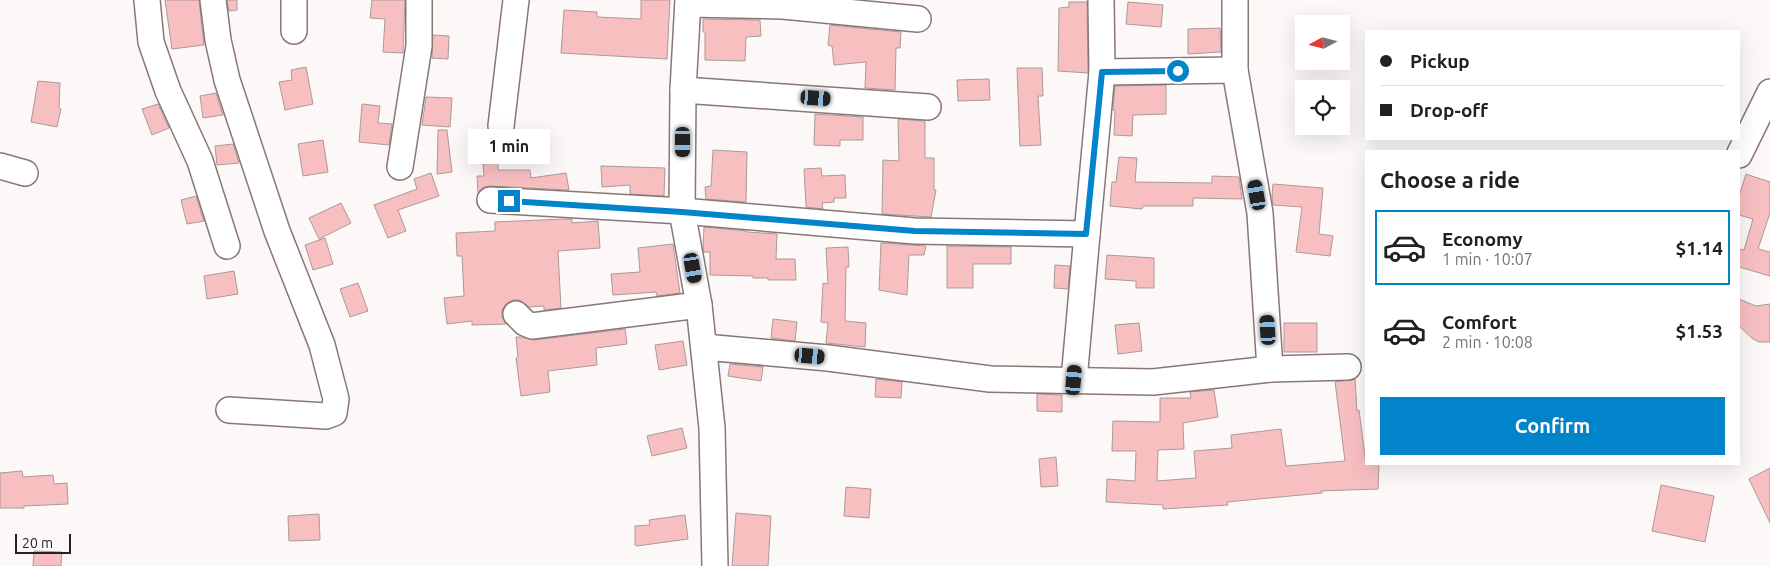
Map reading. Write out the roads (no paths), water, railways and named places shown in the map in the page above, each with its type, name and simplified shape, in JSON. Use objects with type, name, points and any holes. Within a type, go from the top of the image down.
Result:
[{"type":"street","points":[[147,0],[151,42],[168,91],[200,161],[227,246]]},
{"type":"street","points":[[213,0],[218,40],[227,80],[277,231],[322,345],[336,399],[334,414],[326,416],[230,410]]},
{"type":"street","points":[[294,0],[294,31]]},
{"type":"street","points":[[400,168],[419,46],[419,0]]},
{"type":"street","points":[[501,126],[516,0]]},
{"type":"street","points":[[1074,380],[1102,72],[1101,0]]},
{"type":"street","points":[[1235,0],[1236,70],[1260,212],[1270,369]]},
{"type":"street","points":[[715,566],[712,428],[699,305],[682,212],[683,90],[688,2],[783,6],[918,19]]},
{"type":"street","points":[[1102,72],[1236,70]]},
{"type":"street","points":[[683,90],[928,107]]},
{"type":"street","points":[[1740,153],[1770,92]]},
{"type":"street","points":[[0,166],[25,173]]},
{"type":"street","points":[[490,200],[682,212],[915,231],[1086,234]]},
{"type":"street","points":[[516,314],[525,323],[532,326],[699,305]]},
{"type":"street","points":[[704,347],[828,358],[990,379],[1153,382],[1270,369],[1348,368]]}]
